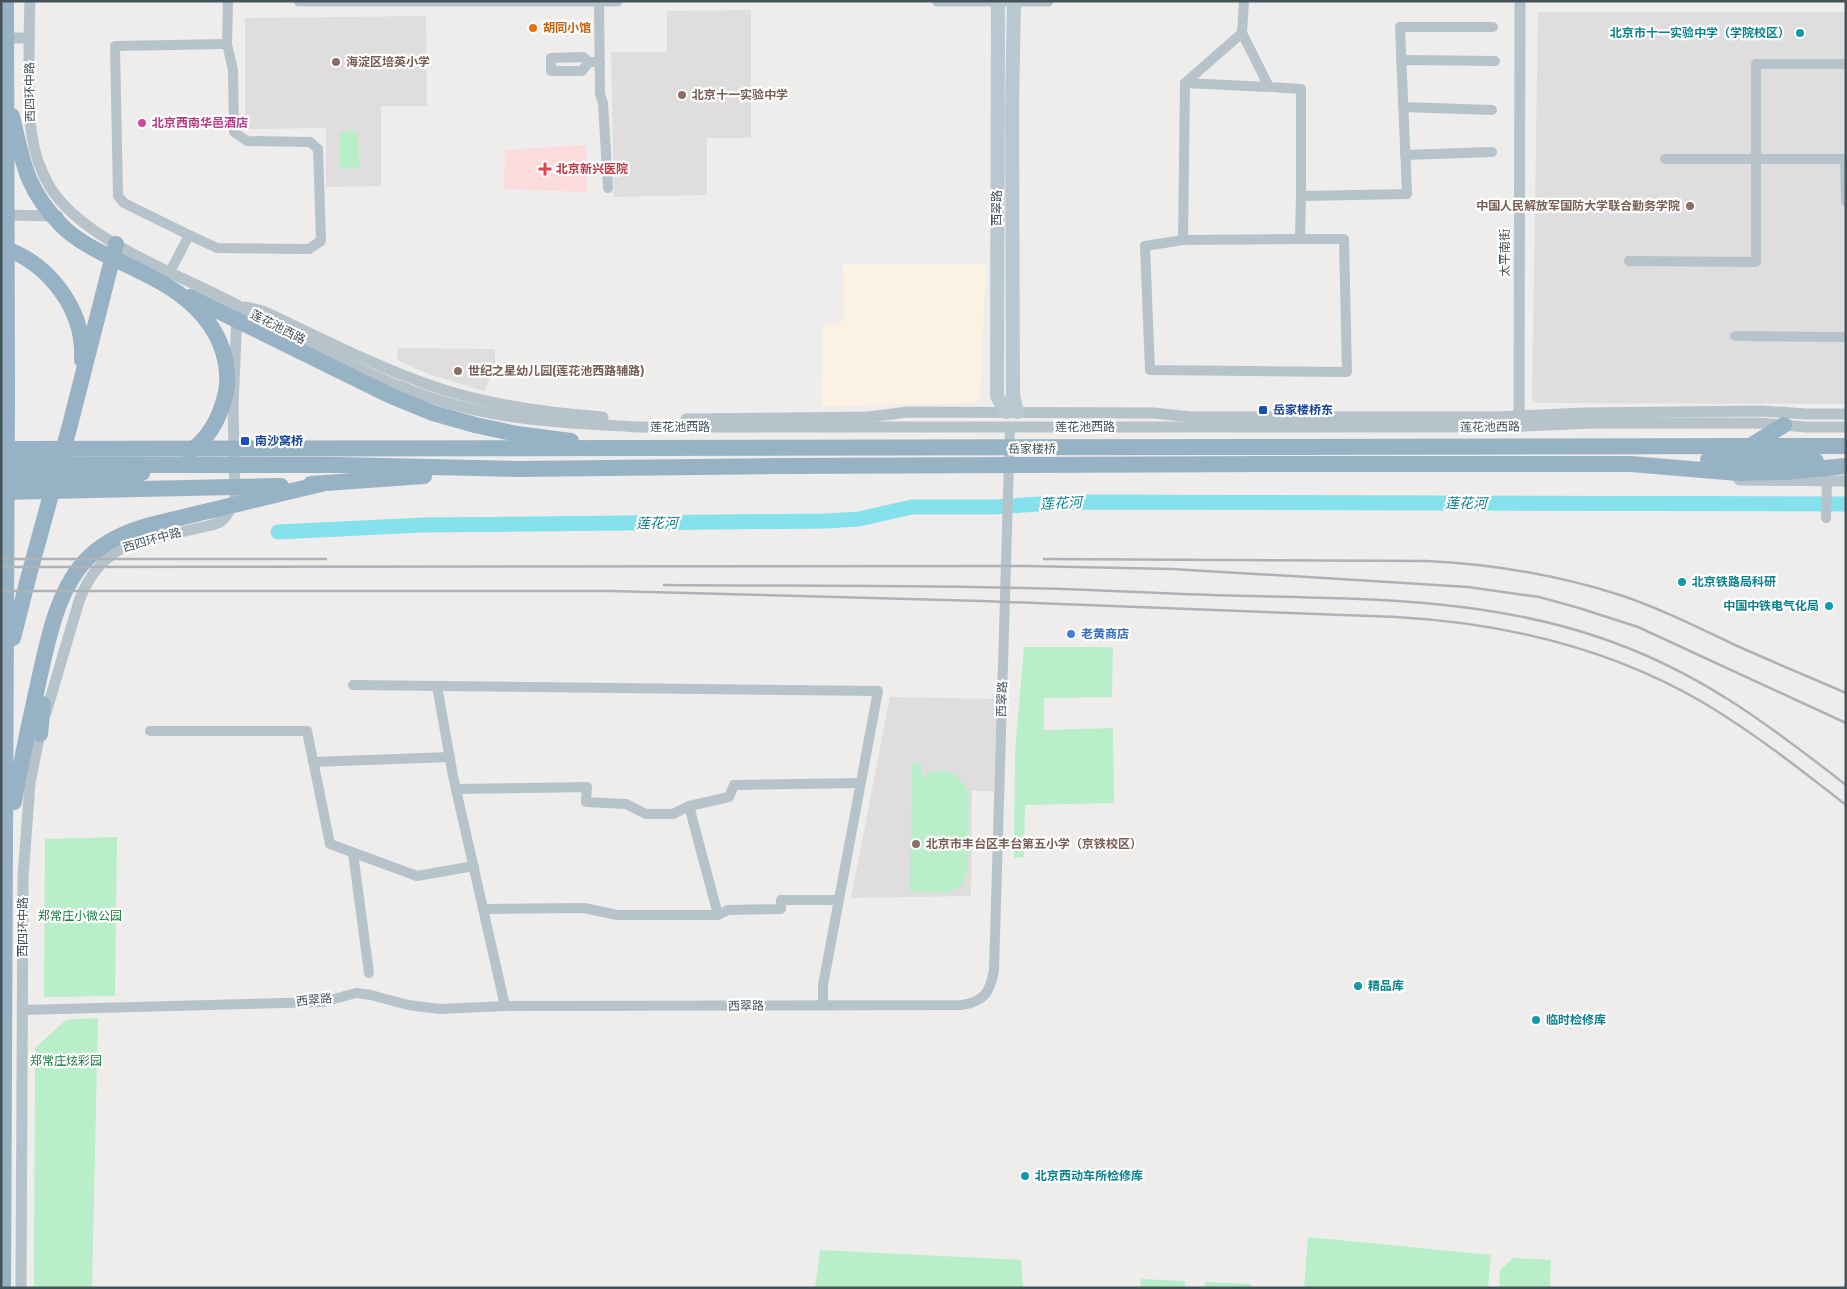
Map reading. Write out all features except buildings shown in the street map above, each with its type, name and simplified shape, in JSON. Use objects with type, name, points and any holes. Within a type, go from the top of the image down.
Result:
[{"type":"highway","name":"西四环中路","points":[[4,1288],[7,425],[4,252],[6,1]]},
{"type":"highway","points":[[6,87],[25,170],[34,190],[48,210],[80,241],[174,290],[389,395],[433,413],[517,434],[637,449]]},
{"type":"highway","points":[[6,673],[26,583],[70,425],[116,244]]},
{"type":"highway","points":[[4,252],[14,252],[32,262],[50,277],[64,296],[74,315],[80,336],[82,356],[81,382]]},
{"type":"highway","points":[[1,480],[93,479],[131,476],[175,461],[193,450],[206,437],[216,422],[223,406],[227,372],[224,353],[216,334],[205,319],[192,304],[174,290]]},
{"type":"highway","points":[[1750,446],[1784,419]]},
{"type":"highway","name":"莲花池西路","points":[[1286,456],[1750,446],[1846,446]]},
{"type":"highway","name":"莲花池西路","points":[[1,449],[337,457],[518,469],[778,466]]},
{"type":"highway","name":"莲花池西路","points":[[1,466],[637,449],[777,449]]},
{"type":"highway","name":"岳家楼桥","points":[[777,449],[1286,456]]},
{"type":"highway","points":[[1286,456],[1631,464],[1738,472],[1845,471]]},
{"type":"highway","name":"岳家楼桥","points":[[778,466],[1286,456]]},
{"type":"highway","points":[[6,847],[23,751],[49,635],[64,594],[74,575],[88,558],[107,543],[128,532],[253,494],[321,484],[518,469]]},
{"type":"highway","points":[[1,492],[253,494]]},
{"type":"highway","points":[[40,734],[49,635]]},
{"type":"highway","points":[[4,1239],[11,1288]]},
{"type":"main road","name":"西翠路","points":[[998,1],[997,396],[1011,412]]},
{"type":"main road","name":"西翠路","points":[[1011,412],[1014,1]]},
{"type":"street","name":"西四环中路","points":[[21,1288],[23,878],[30,783],[40,734],[82,594],[100,564],[119,549],[132,543],[220,522],[232,510],[236,493],[233,406],[237,306],[95,232],[74,216],[60,202],[49,186],[35,152],[29,121],[30,1]]},
{"type":"street","points":[[228,1],[228,44],[233,70],[234,132],[247,140],[310,142],[318,149],[321,241],[309,249],[217,248],[124,203],[118,196],[115,46],[228,44]]},
{"type":"street","points":[[299,1],[617,1]]},
{"type":"street","points":[[937,1],[1048,1]]},
{"type":"street","points":[[1244,1],[1242,32],[1269,87]]},
{"type":"street","name":"太平南街","points":[[1519,416],[1520,1]]},
{"type":"street","points":[[599,2],[595,62],[603,103],[608,188]]},
{"type":"street","points":[[1301,196],[1407,194],[1400,27],[1494,27]]},
{"type":"street","points":[[1183,240],[1185,83],[1242,32]]},
{"type":"street","points":[[1,38],[29,38]]},
{"type":"street","points":[[1401,60],[1496,61]]},
{"type":"street","points":[[1629,261],[1756,262],[1756,64],[1846,64]]},
{"type":"street","points":[[1185,83],[1301,89],[1300,238]]},
{"type":"street","points":[[1403,107],[1492,110]]},
{"type":"street","points":[[1405,154],[1492,152]]},
{"type":"street","points":[[1665,160],[1846,159],[1846,202]]},
{"type":"street","points":[[1,216],[74,216]]},
{"type":"street","points":[[170,272],[189,235]]},
{"type":"street","points":[[1344,239],[1347,372],[1150,370],[1145,246],[1183,240],[1344,239]]},
{"type":"street","name":"莲花池西路","points":[[237,306],[263,310],[386,368],[440,389],[499,405],[553,414],[637,419],[691,419],[869,417],[908,412],[1154,412],[1191,417],[1209,417],[1519,416],[1593,412],[1760,411],[1806,427],[1846,427]]},
{"type":"street","name":"莲花池西路","points":[[237,306],[261,320],[380,378],[439,400],[472,409],[520,418],[638,427],[1499,427],[1595,423],[1758,422],[1846,414]]},
{"type":"street","points":[[1735,336],[1846,337]]},
{"type":"street","points":[[1010,427],[1011,412]]},
{"type":"street","name":"西翠路","points":[[23,1010],[323,1002],[356,993],[408,1005],[440,1008],[823,1004],[962,1005],[980,1000],[991,985],[994,970],[1010,427]]},
{"type":"street","points":[[1631,464],[1714,478],[1767,481],[1827,481],[1845,471]]},
{"type":"street","points":[[1826,518],[1827,481]]},
{"type":"street","points":[[353,685],[878,691],[823,985],[823,1004]]},
{"type":"street","points":[[437,686],[456,788],[505,1006]]},
{"type":"street","points":[[150,731],[307,731],[330,844],[417,876],[474,866]]},
{"type":"street","points":[[313,762],[450,757]]},
{"type":"street","points":[[456,788],[588,787],[586,802],[626,804],[646,814],[673,814],[689,806],[729,797],[734,785],[860,783]]},
{"type":"street","points":[[689,806],[718,915]]},
{"type":"street","points":[[353,853],[369,973]]},
{"type":"street","points":[[483,909],[584,908],[617,915],[718,915],[728,910],[781,908],[781,900],[838,900]]},
{"type":"shaded area","name":"北京十一实验中学","points":[[751,10],[751,138],[707,138],[707,195],[614,197],[611,52],[667,52],[667,11]]},
{"type":"shaded area","name":"中国人民解放军国防大学联合勤务学院","points":[[1538,12],[1846,12],[1846,404],[1539,403],[1532,400]]},
{"type":"shaded area","name":"海淀区培英小学","points":[[426,16],[427,106],[381,106],[381,186],[326,187],[326,128],[245,129],[245,18]]},
{"type":"shaded area","name":"北京新兴医院","points":[[586,145],[587,192],[504,189],[505,150]]},
{"type":"shaded area","points":[[843,264],[986,264],[980,396],[976,403],[822,406],[823,325],[841,323],[845,315]]},
{"type":"shaded area","name":"世纪之星幼儿园(莲花池西路辅路)","points":[[398,348],[495,349],[495,368],[484,391],[428,374],[397,360]]},
{"type":"shaded area","name":"北京市丰台区丰台第五小学（京铁校区）","points":[[890,697],[997,699],[994,791],[972,791],[971,896],[851,898]]},
{"type":"green space","points":[[358,131],[359,168],[340,168],[339,132]]},
{"type":"green space","points":[[1024,647],[1113,647],[1112,697],[1044,698],[1044,730],[1113,728],[1114,803],[1025,805],[1024,857],[1014,858],[1015,752]]},
{"type":"green space","points":[[912,763],[922,763],[921,779],[931,772],[945,770],[953,773],[967,788],[969,794],[968,867],[965,878],[960,886],[954,890],[938,893],[910,891]]},
{"type":"green space","name":"郑常庄小微公园","points":[[117,837],[115,996],[44,997],[45,839]]},
{"type":"green space","name":"郑常庄炫彩园","points":[[98,1018],[92,1288],[34,1288],[35,1048],[66,1020]]},
{"type":"green space","points":[[1308,1237],[1491,1255],[1488,1288],[1304,1288]]},
{"type":"green space","points":[[820,1250],[1021,1260],[1023,1288],[815,1288]]},
{"type":"green space","points":[[1513,1258],[1551,1260],[1550,1288],[1499,1288],[1500,1270]]},
{"type":"green space","points":[[1141,1279],[1185,1281],[1185,1288],[1140,1288]]},
{"type":"green space","points":[[1205,1282],[1251,1284],[1251,1288],[1204,1288]]},
{"type":"waterway","name":"莲花河","points":[[278,532],[423,525],[825,521],[859,519],[912,507],[994,507],[1071,502],[1846,504]]},
{"type":"railway","points":[[1,559],[326,559]]},
{"type":"railway","points":[[1044,559],[1426,561],[1500,568],[1548,576],[1635,600],[1846,693]]},
{"type":"railway","points":[[1,567],[1027,566],[1172,569],[1468,587],[1539,597],[1638,627],[1846,723]]},
{"type":"railway","points":[[664,585],[933,586],[1070,589],[1359,599],[1456,606],[1504,613],[1551,623],[1598,637],[1667,665],[1729,700],[1758,719],[1846,785]]},
{"type":"railway","points":[[1,591],[611,591],[982,601],[1436,620],[1516,632],[1594,653],[1631,667],[1704,703],[1759,739],[1846,805]]},
{"type":"place","name":"胡同小馆","points":[[533,28]]},
{"type":"place","name":"北京市十一实验中学（学院校区）","points":[[1800,33]]},
{"type":"place","name":"海淀区培英小学","points":[[336,62]]},
{"type":"place","name":"北京十一实验中学","points":[[682,95]]},
{"type":"place","name":"北京西南华邑酒店","points":[[142,123]]},
{"type":"place","name":"北京新兴医院","points":[[545,169]]},
{"type":"place","name":"中国人民解放军国防大学联合勤务学院","points":[[1690,206]]},
{"type":"place","name":"世纪之星幼儿园(莲花池西路辅路)","points":[[458,371]]},
{"type":"place","name":"岳家楼桥东","points":[[1263,410]]},
{"type":"place","name":"南沙窝桥","points":[[245,441]]},
{"type":"place","name":"北京铁路局科研","points":[[1682,582]]},
{"type":"place","name":"中国中铁电气化局","points":[[1829,606]]},
{"type":"place","name":"老黄商店","points":[[1071,634]]},
{"type":"place","name":"北京市丰台区丰台第五小学（京铁校区）","points":[[916,844]]},
{"type":"place","name":"精品库","points":[[1358,986]]},
{"type":"place","name":"临时检修库","points":[[1536,1020]]},
{"type":"place","name":"北京西动车所检修库","points":[[1025,1176]]}]
